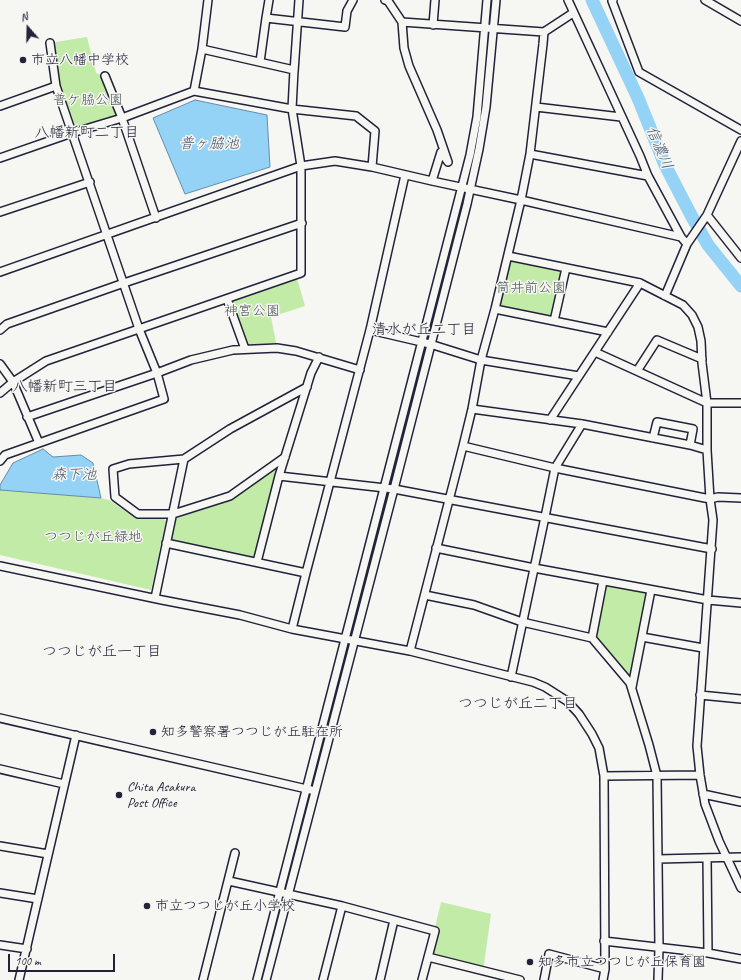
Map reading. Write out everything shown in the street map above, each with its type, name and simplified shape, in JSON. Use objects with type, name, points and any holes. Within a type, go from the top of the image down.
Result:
[{"type":"street","points":[[194,91],[202,49],[208,0]]},
{"type":"street","points":[[260,62],[269,0]]},
{"type":"street","points":[[0,393],[13,382],[46,361],[300,273],[302,166],[292,109],[299,0]]},
{"type":"street","points":[[266,18],[345,27],[347,11],[353,0]]},
{"type":"street","points":[[387,0],[402,22],[404,48],[409,66],[437,130],[448,162],[441,152],[432,181]]},
{"type":"street","points":[[433,25],[435,0]]},
{"type":"street","points":[[266,980],[394,489],[430,344],[466,188],[477,117],[487,0]]},
{"type":"street","points":[[257,980],[422,342],[466,188],[479,149],[486,107],[496,0]]},
{"type":"street","points":[[568,0],[648,176],[681,237]]},
{"type":"street","points":[[613,0],[612,2],[639,72],[741,130]]},
{"type":"street","points":[[705,0],[741,21]]},
{"type":"street","points":[[402,22],[493,30],[544,32],[574,13]]},
{"type":"street","points":[[410,651],[463,446],[472,409],[481,360],[495,309],[521,200],[530,154],[544,32]]},
{"type":"street","points":[[0,461],[5,454],[164,399],[157,373],[139,329],[56,86],[50,43]]},
{"type":"street","points":[[202,49],[294,70],[294,72]]},
{"type":"street","points":[[105,76],[122,118],[156,218]]},
{"type":"street","points":[[0,106],[56,86]]},
{"type":"street","points":[[0,158],[72,133],[122,118],[194,91],[292,109],[356,116],[375,130],[372,167]]},
{"type":"street","points":[[536,107],[621,117]]},
{"type":"street","points":[[664,296],[690,241],[707,215],[739,151],[741,141]]},
{"type":"street","points":[[530,154],[648,176]]},
{"type":"street","points":[[0,272],[302,166],[335,161],[372,167],[521,200],[681,237],[690,241]]},
{"type":"street","points":[[292,629],[370,330],[405,175]]},
{"type":"street","points":[[0,212],[90,182]]},
{"type":"street","points":[[707,215],[741,258]]},
{"type":"street","points":[[0,330],[8,324],[302,223]]},
{"type":"street","points":[[508,256],[640,283],[683,305],[692,315],[698,327],[701,341],[707,403],[707,450],[710,499],[714,520],[703,648],[697,746],[705,804],[741,888]]},
{"type":"street","points":[[554,321],[566,268]]},
{"type":"street","points":[[550,420],[640,283]]},
{"type":"street","points":[[226,298],[245,349]]},
{"type":"street","points":[[495,309],[608,332]]},
{"type":"street","points":[[370,330],[430,344],[481,360],[579,376]]},
{"type":"street","points":[[637,371],[657,340],[702,359]]},
{"type":"street","points":[[27,417],[191,360],[233,350],[277,348],[319,357],[360,370]]},
{"type":"street","points":[[595,352],[707,403],[741,403]]},
{"type":"street","points":[[257,562],[279,476],[311,372],[319,357]]},
{"type":"street","points":[[0,364],[13,382],[39,443]]},
{"type":"street","points":[[285,457],[230,496],[172,514],[138,514],[115,497],[113,469],[129,464],[184,459],[230,429],[307,387]]},
{"type":"street","points":[[472,409],[582,424],[690,445],[707,450]]},
{"type":"street","points":[[653,438],[657,422],[693,429],[690,445]]},
{"type":"street","points":[[511,676],[555,468],[582,424]]},
{"type":"street","points":[[463,446],[555,468],[710,499],[718,497],[741,498]]},
{"type":"street","points":[[155,598],[184,459]]},
{"type":"street","points":[[279,476],[394,489],[712,549]]},
{"type":"street","points":[[166,543],[306,573]]},
{"type":"street","points":[[436,548],[652,590],[708,600],[741,603]]},
{"type":"street","points":[[0,566],[240,615],[292,629],[410,651],[511,676],[545,687],[567,701],[579,714],[599,748],[604,776],[605,969],[603,980]]},
{"type":"street","points":[[592,638],[603,581]]},
{"type":"street","points":[[632,687],[652,590]]},
{"type":"street","points":[[425,595],[474,605],[522,622],[592,638],[630,683],[657,776],[658,980]]},
{"type":"street","points":[[642,637],[703,648]]},
{"type":"street","points":[[700,695],[741,699]]},
{"type":"street","points":[[0,718],[315,791]]},
{"type":"street","points":[[19,980],[76,735]]},
{"type":"street","points":[[0,769],[64,784]]},
{"type":"street","points":[[604,776],[700,775]]},
{"type":"street","points":[[704,794],[741,802]]},
{"type":"street","points":[[0,846],[48,854]]},
{"type":"street","points":[[203,980],[235,853]]},
{"type":"street","points":[[658,859],[741,857]]},
{"type":"street","points":[[707,858],[708,953]]},
{"type":"street","points":[[228,881],[342,906],[435,931],[422,980]]},
{"type":"street","points":[[0,893],[38,899]]},
{"type":"street","points":[[323,980],[342,906]]},
{"type":"street","points":[[380,980],[394,920]]},
{"type":"street","points":[[604,941],[708,953],[741,959]]},
{"type":"street","points":[[0,945],[27,949]]},
{"type":"street","points":[[544,980],[549,954],[605,969]]},
{"type":"street","points":[[428,957],[520,980]]},
{"type":"green space","name":"普ケ脇公園","points":[[87,37],[96,73],[105,76],[122,118],[72,133],[56,86],[50,43]]},
{"type":"green space","name":"筒井前公園","points":[[508,256],[566,268],[554,321],[495,309]]},
{"type":"green space","name":"神宮公園","points":[[296,275],[305,306],[271,317],[277,348],[245,349],[227,299]]},
{"type":"green space","points":[[277,468],[255,556],[253,557],[216,550],[170,539],[174,519],[231,500]]},
{"type":"green space","name":"つつじが丘緑地","points":[[0,490],[101,498],[109,500],[135,518],[164,519],[166,521],[151,590],[0,555]]},
{"type":"green space","points":[[607,584],[645,592],[646,594],[631,676],[629,676],[597,640],[596,634],[604,587]]},
{"type":"green space","points":[[441,902],[491,914],[483,971],[428,957]]},
{"type":"water","name":"普ヶ脇池","points":[[195,100],[267,115],[270,167],[185,194],[153,118]]},
{"type":"water","name":"森下池","points":[[43,449],[53,457],[81,455],[93,463],[101,498],[0,490],[0,485],[13,463]]},
{"type":"waterway","name":"信濃川","points":[[592,0],[638,98],[665,165],[692,217],[708,245],[741,286]]},
{"type":"place","name":"市立八幡中学校","points":[[23,60]]},
{"type":"place","name":"知多警察署つつじが丘駐在所","points":[[153,732]]},
{"type":"place","name":"Chita Asakura Post Office","points":[[119,795]]},
{"type":"place","name":"市立つつじが丘小学校","points":[[147,906]]},
{"type":"place","name":"知多市立つつじが丘保育園","points":[[530,962]]},
{"type":"district","name":"八幡新町二丁目","points":[[87,133]]},
{"type":"district","name":"清水が丘二丁目","points":[[424,330]]},
{"type":"district","name":"八幡新町三丁目","points":[[65,387]]},
{"type":"district","name":"つつじが丘一丁目","points":[[102,652]]},
{"type":"district","name":"つつじが丘二丁目","points":[[518,704]]}]
